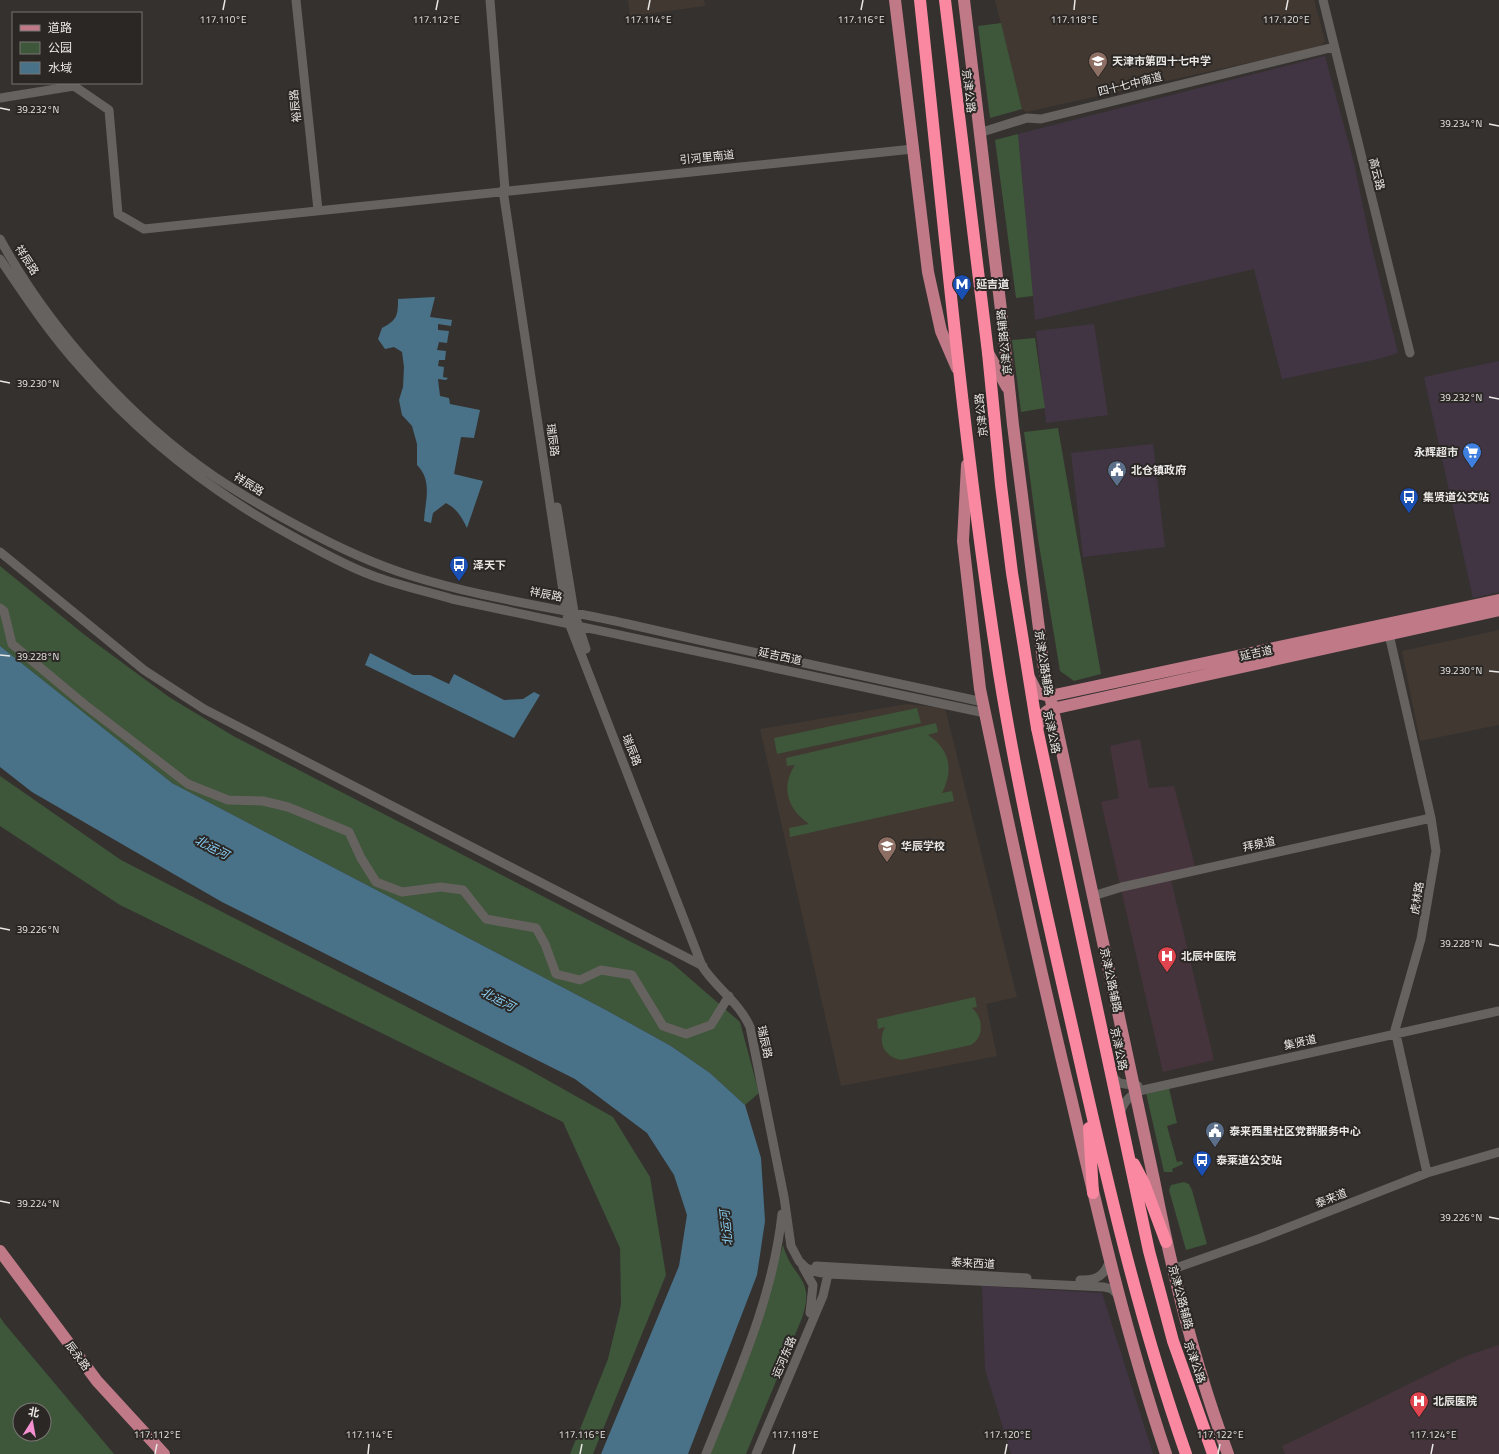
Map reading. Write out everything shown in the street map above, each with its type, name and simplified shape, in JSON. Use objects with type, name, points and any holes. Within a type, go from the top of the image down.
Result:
[{"type":"highway","name":"京津公路","points":[[920,0],[968,442],[985,577],[1015,764],[1088,1103],[1115,1212],[1151,1347],[1186,1454]]},
{"type":"highway","name":"京津公路","points":[[946,0],[988,353],[1000,485],[1027,671],[1037,728],[1149,1252],[1173,1340],[1213,1454]]},
{"type":"highway","points":[[1088,1103],[1093,1193]]},
{"type":"highway","points":[[1126,1145],[1144,1183],[1166,1242]]},
{"type":"main road","points":[[895,0],[928,272],[935,312],[941,331],[960,373]]},
{"type":"main road","name":"京津公路辅路","points":[[964,0],[1001,310],[1009,390],[1044,668],[1166,1242],[1217,1426],[1228,1454]]},
{"type":"main road","points":[[988,353],[1009,390]]},
{"type":"main road","points":[[968,442],[963,510],[963,541],[984,708],[1024,896],[1093,1193],[1150,1406],[1166,1454]]},
{"type":"main road","name":"延吉道","points":[[1052,709],[1388,630],[1499,600]]},
{"type":"main road","name":"延吉道","points":[[1050,696],[1388,630],[1499,610]]},
{"type":"main road","points":[[1027,671],[1038,693],[1050,696]]},
{"type":"main road","points":[[1037,728],[1042,715],[1046,711],[1052,709]]},
{"type":"main road","name":"辰永路","points":[[0,1251],[97,1381],[164,1454]]},
{"type":"street","name":"裕辰路","points":[[296,0],[318,210]]},
{"type":"street","name":"瑞辰路","points":[[490,0],[505,190],[570,611],[580,642],[706,968],[712,981],[729,996],[744,1014],[752,1035],[784,1197],[791,1246],[813,1285],[810,1313]]},
{"type":"street","name":"高云路","points":[[1323,0],[1410,353]]},
{"type":"street","name":"四十七中南道","points":[[979,133],[1022,119],[1041,119],[1334,47]]},
{"type":"street","name":"引河里南道","points":[[0,98],[74,86],[109,110],[118,214],[144,229],[913,148]]},
{"type":"street","name":"祥辰路","points":[[0,239],[34,293],[76,349],[119,396],[156,431],[213,476],[263,507],[367,560],[411,576],[458,589],[570,611]]},
{"type":"street","name":"祥辰路","points":[[0,259],[46,325],[80,368],[119,410],[203,482],[235,503],[304,542],[371,575],[452,599],[574,624]]},
{"type":"street","points":[[0,552],[144,670],[204,709],[706,968]]},
{"type":"street","points":[[548,607],[574,624]]},
{"type":"street","points":[[0,608],[4,611],[12,644],[84,704],[188,784],[228,800],[263,801],[288,807],[349,832],[361,858],[376,882],[402,892],[441,887],[463,890],[486,919],[536,928],[546,944],[556,974],[580,980],[601,970],[632,975],[663,1026],[686,1034],[711,1025],[729,996]]},
{"type":"street","name":"延吉西道","points":[[570,611],[984,708]]},
{"type":"street","points":[[546,618],[562,627],[580,642]]},
{"type":"street","name":"延吉西道","points":[[574,624],[984,708]]},
{"type":"street","name":"虎林路","points":[[1388,630],[1431,818],[1436,851],[1422,939],[1395,1032],[1427,1173]]},
{"type":"street","name":"拜泉道","points":[[1093,896],[1122,887],[1431,818]]},
{"type":"street","name":"瑞辰路","points":[[706,968],[743,1005],[753,1024],[786,1183],[794,1236],[799,1251],[809,1262],[823,1273]]},
{"type":"street","name":"集贤道","points":[[1134,1089],[1149,1088],[1499,1007]]},
{"type":"street","name":"集贤道","points":[[1395,1032],[1499,1011]]},
{"type":"street","points":[[1111,1075],[1120,1083],[1134,1089],[1123,1104],[1120,1115]]},
{"type":"street","name":"泰来道","points":[[1173,1268],[1262,1238],[1427,1173],[1499,1152]]},
{"type":"street","points":[[706,1454],[760,1319],[780,1237],[786,1183]]},
{"type":"street","name":"泰来西道","points":[[823,1273],[1089,1281],[1099,1278],[1106,1271],[1111,1258]]},
{"type":"street","points":[[752,1454],[810,1313],[823,1273],[806,1268],[799,1261]]},
{"type":"street","name":"泰来西道","points":[[823,1273],[1104,1287],[1112,1289],[1121,1298]]},
{"type":"street","name":"运河东路","points":[[756,1454],[823,1296],[823,1273]]},
{"type":"shaded area","points":[[628,0],[704,0],[705,6],[630,16]]},
{"type":"shaded area","name":"天津市第四十七中学","points":[[995,0],[1314,0],[1325,41],[1320,47],[1026,112],[1022,109]]},
{"type":"shaded area","points":[[1325,56],[1354,163],[1369,236],[1398,353],[1378,359],[1282,379],[1254,269],[1035,320],[1018,134]]},
{"type":"shaded area","points":[[1094,324],[1108,415],[1046,423],[1036,331]]},
{"type":"shaded area","name":"永辉超市","points":[[1499,361],[1499,592],[1473,598],[1424,377]]},
{"type":"shaded area","name":"北仓镇政府","points":[[1153,444],[1165,547],[1083,557],[1071,453]]},
{"type":"shaded area","points":[[1499,630],[1499,725],[1420,741],[1402,651]]},
{"type":"shaded area","name":"华辰学校","points":[[907,704],[945,708],[1017,997],[986,1004],[997,1056],[841,1086],[760,729]]},
{"type":"shaded area","name":"北辰中医院","points":[[1140,739],[1149,788],[1174,786],[1196,870],[1170,876],[1214,1060],[1163,1072],[1101,802],[1119,798],[1110,746]]},
{"type":"shaded area","points":[[982,1286],[1102,1293],[1153,1454],[1011,1454],[985,1369]]},
{"type":"shaded area","name":"北辰医院","points":[[1499,1345],[1499,1454],[1285,1454],[1282,1446],[1466,1356]]},
{"type":"green space","points":[[1001,23],[1022,109],[990,118],[978,26]]},
{"type":"green space","points":[[1018,134],[1033,296],[1016,298],[995,140]]},
{"type":"green space","points":[[1035,338],[1045,408],[1021,412],[1012,340]]},
{"type":"green space","points":[[1058,428],[1101,674],[1074,681],[1060,671],[1038,539],[1024,432]]},
{"type":"green space","points":[[0,566],[86,636],[169,697],[235,737],[672,963],[740,1022],[759,1093],[745,1105],[710,1073],[671,1046],[606,1010],[172,783],[0,646]]},
{"type":"green space","points":[[917,708],[921,723],[777,754],[774,738]]},
{"type":"green space","points":[[936,723],[938,732],[928,735],[941,747],[945,753],[949,768],[946,784],[942,793],[952,791],[954,801],[790,837],[789,828],[809,824],[796,812],[788,798],[788,782],[795,765],[787,766],[786,758]]},
{"type":"green space","points":[[0,776],[121,860],[524,1067],[613,1117],[650,1177],[666,1275],[593,1454],[570,1454],[608,1359],[621,1305],[620,1248],[563,1122],[120,905],[0,826]]},
{"type":"green space","points":[[975,997],[977,1007],[972,1008],[978,1016],[981,1027],[979,1037],[971,1045],[901,1060],[890,1056],[886,1052],[882,1043],[885,1027],[878,1029],[877,1019]]},
{"type":"green space","points":[[1169,1088],[1177,1123],[1167,1126],[1177,1162],[1182,1161],[1183,1164],[1172,1169],[1173,1172],[1164,1172],[1146,1093]]},
{"type":"green space","points":[[1184,1182],[1189,1184],[1192,1190],[1207,1244],[1186,1250],[1169,1190],[1171,1185]]},
{"type":"green space","points":[[783,1245],[787,1256],[805,1286],[806,1304],[802,1318],[746,1454],[708,1454],[761,1320]]},
{"type":"green space","points":[[0,1317],[4,1323],[114,1454],[0,1454]]},
{"type":"water","points":[[435,297],[430,317],[452,320],[451,326],[438,324],[438,330],[449,331],[447,343],[439,342],[437,350],[446,351],[445,360],[439,360],[438,366],[444,367],[443,377],[448,378],[446,380],[438,379],[440,396],[449,398],[450,404],[480,410],[474,438],[461,437],[454,474],[483,481],[467,528],[458,513],[446,503],[433,513],[431,523],[424,521],[427,484],[422,471],[417,465],[417,444],[412,426],[402,415],[399,400],[403,387],[404,367],[402,352],[394,347],[385,349],[378,339],[382,328],[396,317],[398,310],[398,299]]},
{"type":"water","name":"北运河","points":[[0,646],[172,783],[606,1010],[671,1046],[710,1073],[745,1105],[761,1158],[765,1221],[757,1275],[688,1454],[601,1454],[679,1266],[687,1215],[674,1175],[647,1133],[575,1079],[222,902],[32,792],[0,767]]},
{"type":"water","points":[[370,653],[413,675],[430,675],[449,684],[454,674],[504,700],[523,699],[534,692],[540,695],[514,738],[365,665]]},
{"type":"place","name":"天津市第四十七中学","points":[[1098,78]]},
{"type":"place","name":"延吉道","points":[[962,301]]},
{"type":"place","name":"永辉超市","points":[[1472,469]]},
{"type":"place","name":"北仓镇政府","points":[[1117,487]]},
{"type":"place","name":"集贤道公交站","points":[[1409,514]]},
{"type":"place","name":"泽天下","points":[[459,582]]},
{"type":"place","name":"华辰学校","points":[[887,863]]},
{"type":"place","name":"北辰中医院","points":[[1167,973]]},
{"type":"place","name":"泰来西里社区党群服务中心","points":[[1215,1148]]},
{"type":"place","name":"泰莱道公交站","points":[[1202,1177]]},
{"type":"place","name":"北辰医院","points":[[1419,1418]]}]
